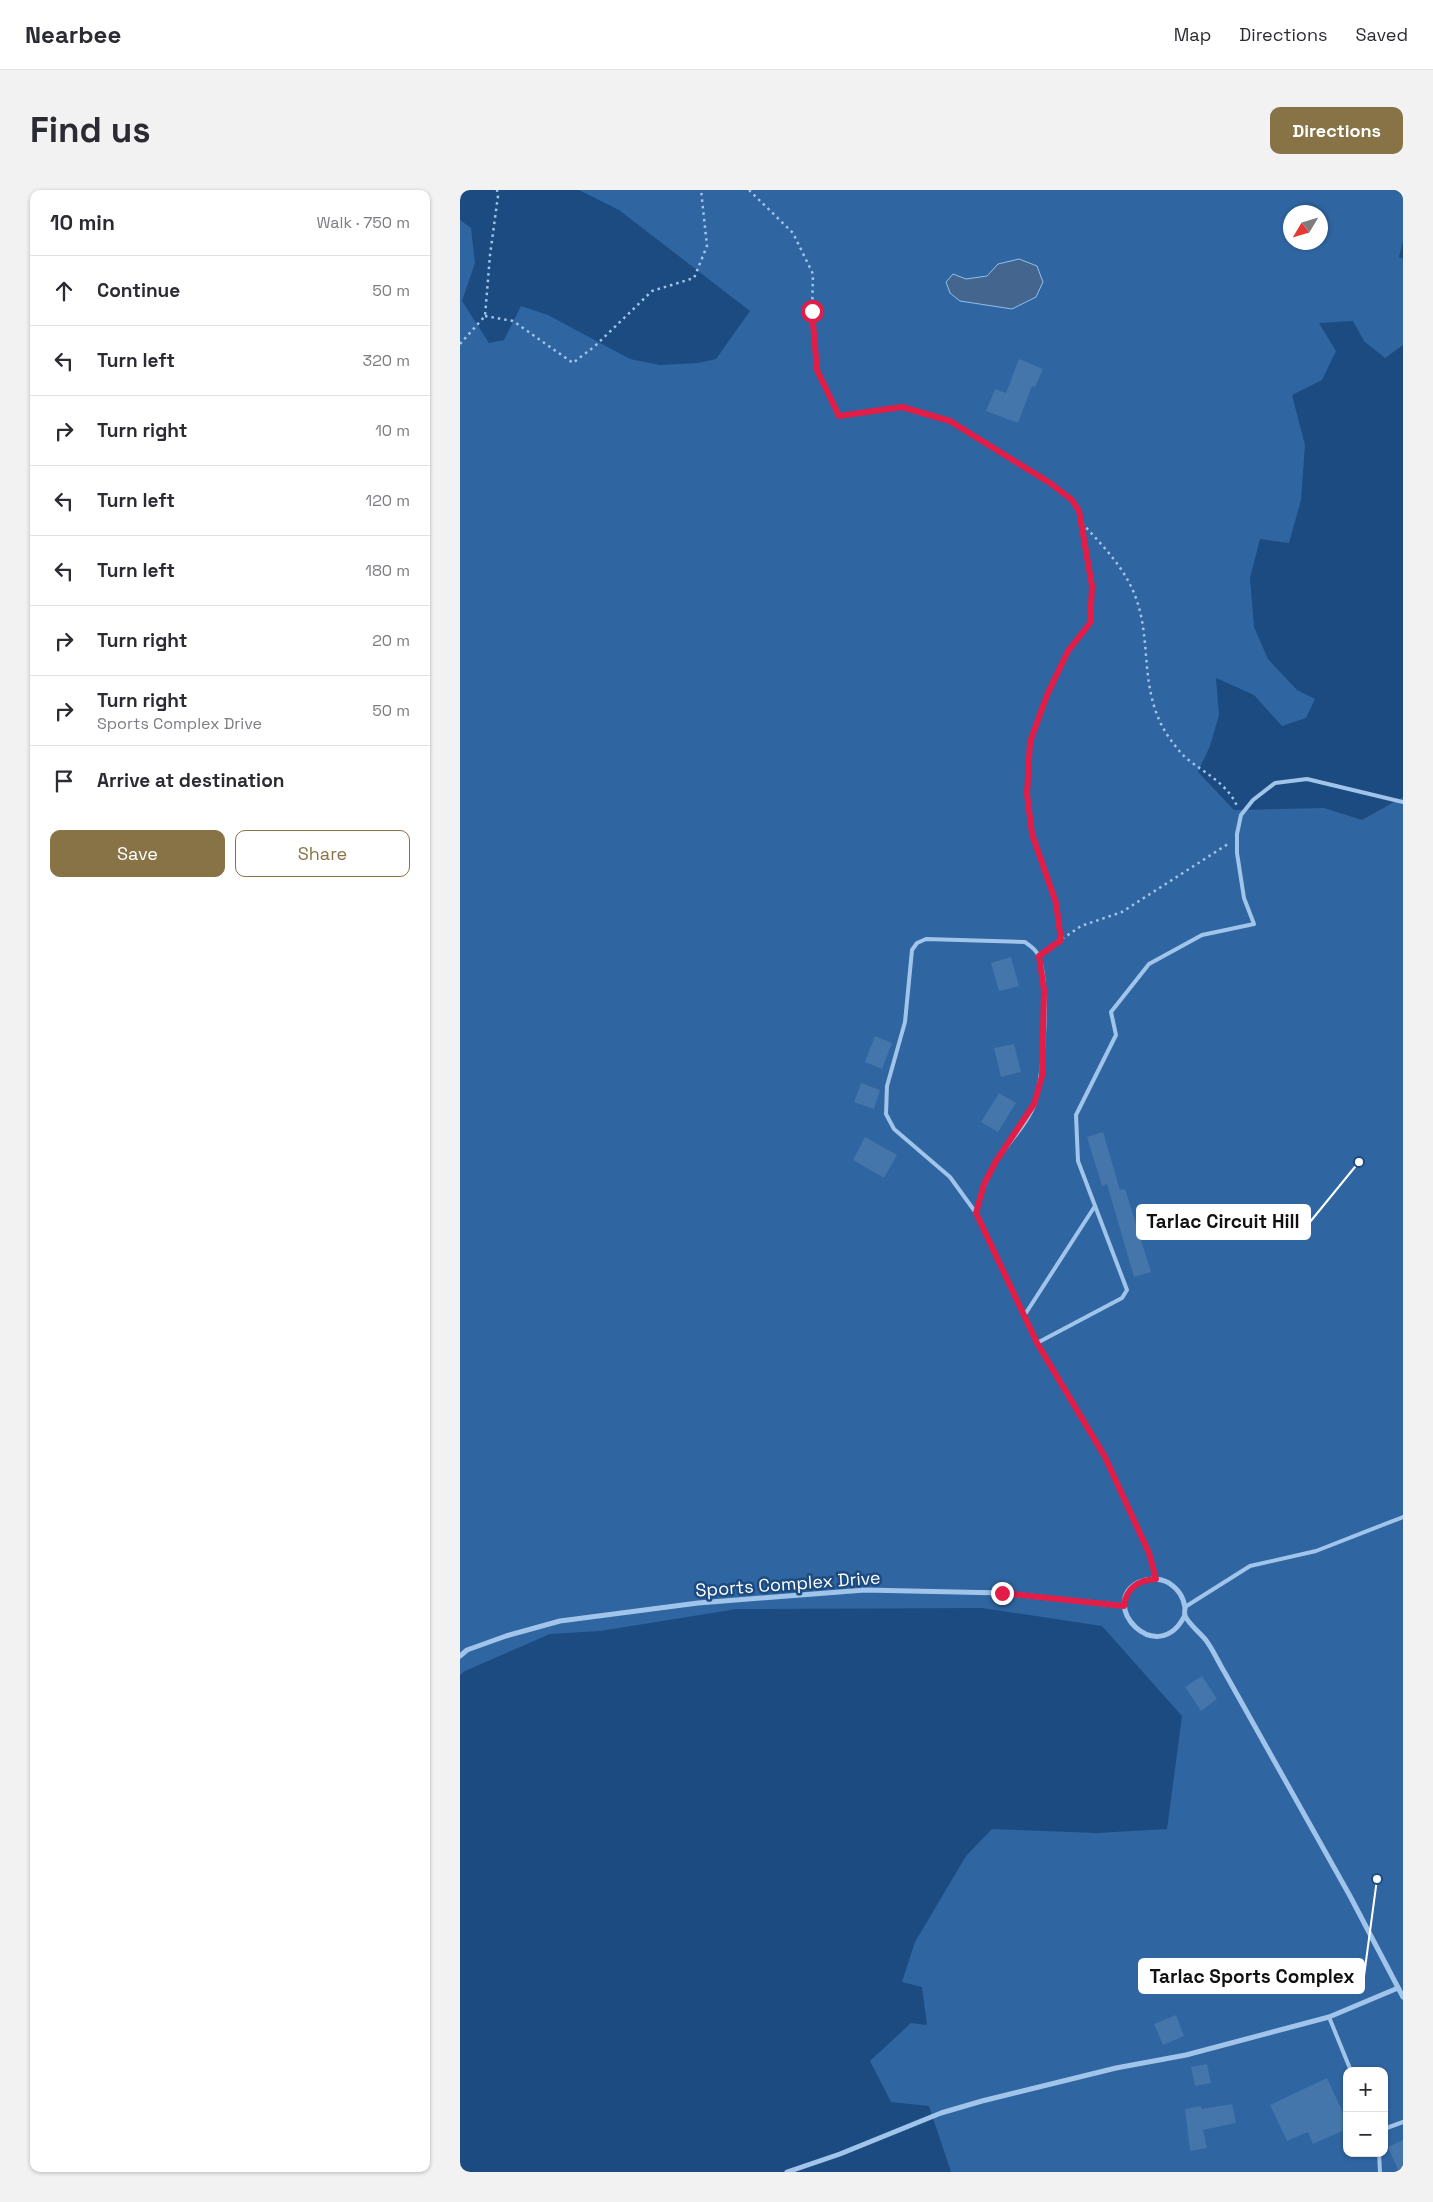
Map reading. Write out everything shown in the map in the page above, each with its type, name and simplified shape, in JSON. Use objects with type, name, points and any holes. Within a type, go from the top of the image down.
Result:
[{"type":"street","points":[[1148,1579],[1156,1579],[1164,1581],[1178,1591],[1185,1607],[1185,1615],[1181,1623],[1169,1634],[1152,1636],[1131,1624],[1124,1606],[1128,1592],[1133,1586],[1148,1579]]},
{"type":"street","name":"Sports Complex Drive","points":[[460,1656],[467,1650],[506,1636],[560,1621],[698,1603],[866,1590],[1002,1593],[1124,1606]]},
{"type":"street","points":[[1185,1615],[1206,1641],[1350,1896],[1403,1997]]},
{"type":"street","points":[[787,2172],[840,2154],[941,2113],[1099,2072],[1186,2055],[1329,2017],[1398,1988]]},
{"type":"lane","points":[[1037,1343],[1122,1298],[1126,1293],[1127,1290],[1078,1160],[1076,1115],[1116,1035],[1111,1012],[1149,964],[1202,935],[1254,924],[1244,898],[1237,853],[1237,834],[1241,815],[1253,800],[1275,783],[1307,779],[1403,802]]},
{"type":"lane","points":[[976,1213],[984,1184],[1034,1104],[1042,1076],[1044,990],[1039,956],[1025,942],[926,939],[917,943],[912,950],[905,1022],[887,1086],[886,1114],[894,1129],[950,1177],[976,1213],[1037,1343],[1105,1457],[1149,1553],[1156,1579]]},
{"type":"lane","points":[[1024,1316],[1095,1206]]},
{"type":"lane","points":[[1185,1607],[1250,1566],[1316,1551],[1403,1517]]},
{"type":"lane","points":[[1329,2017],[1349,2067]]},
{"type":"lane","points":[[1388,2128],[1403,2122]]},
{"type":"lane","points":[[1379,2157],[1380,2172]]},
{"type":"path","points":[[460,344],[485,316],[490,255],[498,196],[497,190]]},
{"type":"path","points":[[485,316],[513,321],[573,363],[595,346],[652,291],[694,278],[707,246],[702,190]]},
{"type":"path","points":[[749,190],[793,233],[813,274],[812,311],[817,370],[839,416],[902,407],[950,421],[1050,483],[1072,500],[1079,511],[1092,586],[1090,623],[1068,651],[1047,695],[1030,742],[1027,794],[1032,834],[1056,903],[1061,940]]},
{"type":"path","points":[[1080,521],[1116,560],[1135,593],[1143,626],[1151,699],[1166,733],[1184,756],[1215,778],[1233,796],[1241,815]]},
{"type":"path","points":[[1039,956],[1081,926],[1122,912],[1231,843],[1237,834]]},
{"type":"shaded area","points":[[579,190],[1403,190],[1403,241],[1399,257],[1403,259],[1403,345],[1385,358],[1364,341],[1353,321],[1319,323],[1336,351],[1322,380],[1292,395],[1305,445],[1301,500],[1289,543],[1260,539],[1250,578],[1254,627],[1268,659],[1297,690],[1315,699],[1306,718],[1282,726],[1254,695],[1216,678],[1219,715],[1210,746],[1198,772],[1234,810],[1324,808],[1362,820],[1403,797],[1403,2172],[951,2172],[929,2106],[891,2102],[870,2061],[911,2023],[927,2025],[922,1987],[902,1982],[915,1942],[966,1856],[992,1829],[1097,1833],[1167,1829],[1182,1716],[1102,1626],[982,1608],[737,1609],[600,1631],[550,1634],[465,1671],[460,1675],[460,220],[471,228],[475,263],[462,301],[489,343],[504,340],[521,306],[548,315],[630,359],[660,365],[698,363],[716,359],[750,311],[619,210]]},
{"type":"shaded area","points":[[1019,259],[1037,266],[1043,282],[1036,297],[1012,309],[960,301],[950,293],[946,282],[953,274],[966,279],[987,276],[998,264]]},
{"type":"building","points":[[1019,359],[1043,369],[1035,387],[1032,386],[1018,423],[986,411],[995,389],[1006,393]]},
{"type":"building","points":[[1011,957],[1019,986],[999,991],[991,963]]},
{"type":"building","points":[[875,1036],[892,1043],[882,1069],[865,1062]]},
{"type":"building","points":[[1014,1044],[1021,1072],[1001,1077],[994,1048]]},
{"type":"building","points":[[861,1083],[880,1090],[874,1109],[854,1102]]},
{"type":"building","points":[[999,1093],[1016,1103],[998,1132],[981,1122]]},
{"type":"building","points":[[1103,1132],[1120,1190],[1125,1189],[1151,1272],[1134,1277],[1107,1184],[1102,1186],[1087,1137]]},
{"type":"building","points":[[865,1137],[897,1155],[884,1178],[853,1160]]},
{"type":"building","points":[[1202,1676],[1217,1699],[1201,1711],[1185,1687]]},
{"type":"building","points":[[1176,2015],[1184,2036],[1163,2045],[1154,2024]]},
{"type":"building","points":[[1207,2064],[1211,2083],[1195,2086],[1191,2067]]},
{"type":"building","points":[[1327,2078],[1343,2113],[1343,2131],[1313,2144],[1308,2132],[1287,2141],[1270,2105]]},
{"type":"building","points":[[1232,2104],[1236,2123],[1203,2130],[1207,2148],[1190,2151],[1185,2109],[1201,2106],[1202,2109]]},
{"type":"building","points":[[1403,2140],[1403,2172],[1399,2172],[1388,2147]]},
{"type":"place","name":"Tarlac Circuit Hill","points":[[1359,1162]]},
{"type":"place","name":"Tarlac Sports Complex","points":[[1377,1879]]},
{"type":"route","points":[[812,311],[817,370],[839,416],[902,407],[950,421],[1050,483],[1072,500],[1079,511],[1092,586],[1090,623],[1068,651],[1047,695],[1030,742],[1027,794],[1032,834],[1056,903],[1061,940],[1039,956],[1044,990],[1042,1076],[1034,1104],[996,1161],[984,1184],[976,1213],[1037,1343],[1105,1457],[1149,1553],[1156,1579],[1148,1579],[1133,1586],[1125,1598],[1124,1606],[1002,1593]]}]
